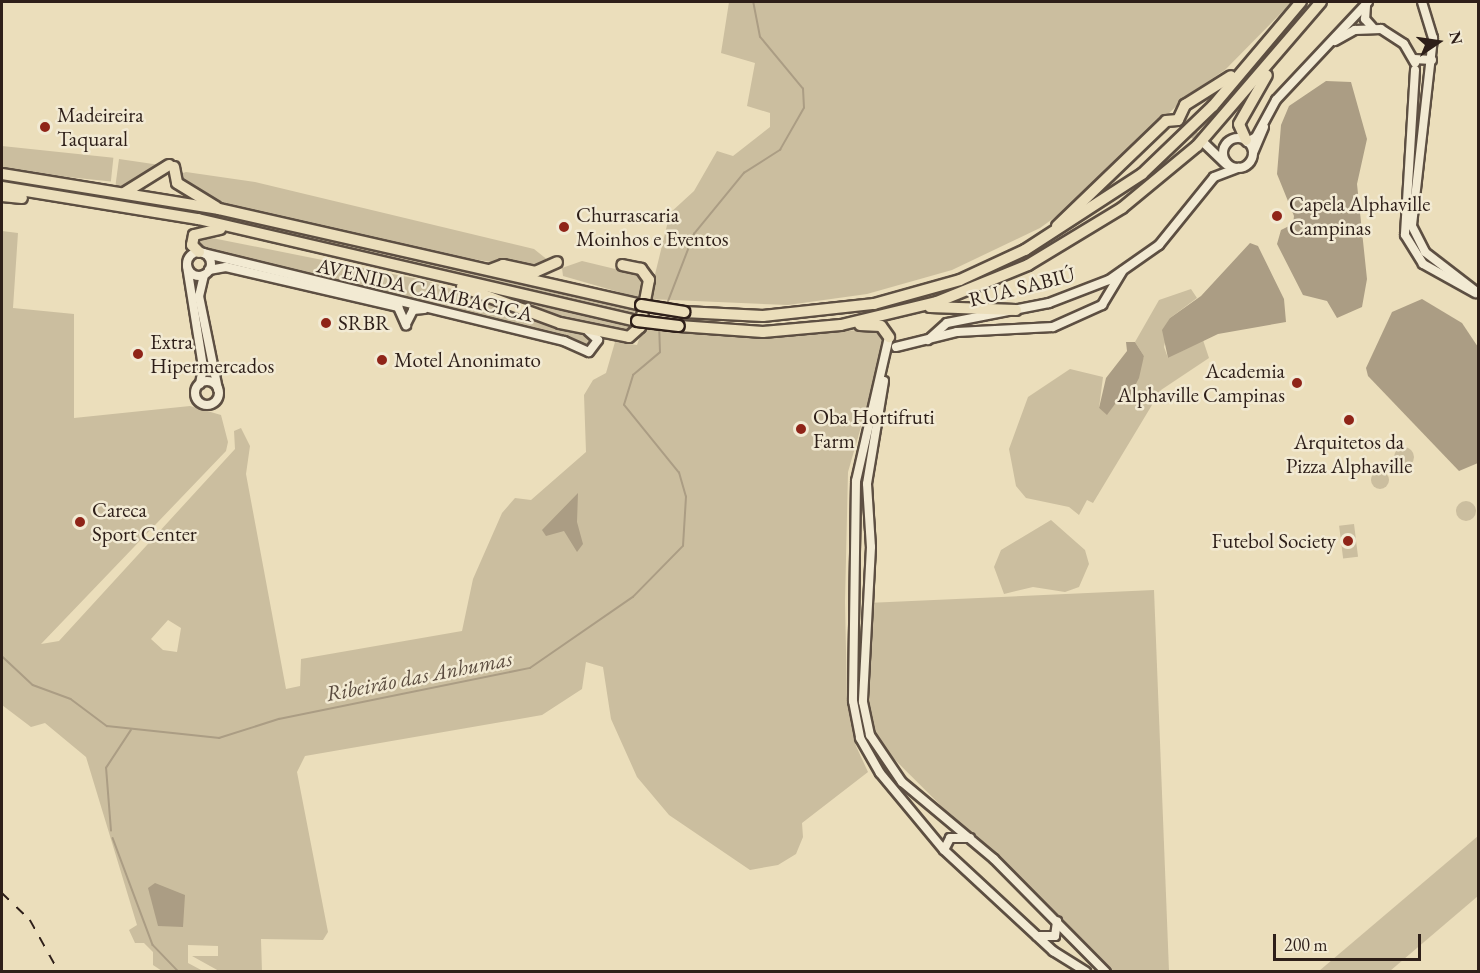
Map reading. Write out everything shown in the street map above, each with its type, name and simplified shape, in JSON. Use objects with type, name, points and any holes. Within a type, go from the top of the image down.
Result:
[{"type":"highway","points":[[2,174],[219,209],[641,306],[684,312],[763,316],[874,304],[987,268],[1071,225],[1142,174],[1213,106],[1301,2]]},
{"type":"highway","points":[[1246,141],[1239,129],[1243,114],[1319,4]]},
{"type":"highway","points":[[842,325],[912,308],[1028,265],[1122,208],[1197,146],[1319,4]]},
{"type":"highway","points":[[987,268],[1065,220],[1162,125],[1181,122],[1181,109],[1222,84],[1269,38]]},
{"type":"highway","points":[[124,193],[172,166],[177,183],[219,209]]},
{"type":"highway","points":[[2,187],[82,203]]},
{"type":"highway","points":[[2,196],[82,203],[198,219],[637,321],[763,332],[842,325],[881,326],[889,337]]},
{"type":"highway","points":[[201,253],[192,240],[210,229],[320,248]]},
{"type":"highway","points":[[490,270],[503,265],[535,272],[557,262],[558,276],[577,290]]},
{"type":"highway","points":[[393,266],[570,326],[623,337],[638,332],[649,280],[641,269],[622,265]]},
{"type":"highway","points":[[912,308],[1016,310]]},
{"type":"main road","points":[[1368,2],[1365,19],[1373,28]]},
{"type":"main road","points":[[1265,117],[1263,138],[1248,164],[1238,168],[1228,164],[1206,145],[1246,141],[1265,117],[1368,2]]},
{"type":"main road","points":[[1246,141],[1253,153]]},
{"type":"main road","points":[[1226,144],[1228,164]]},
{"type":"main road","name":"RUA SABIÚ","points":[[928,340],[947,323],[1065,298],[1122,272],[1170,235],[1214,177],[1238,168]]},
{"type":"main road","points":[[896,347],[957,332],[1053,327],[1102,305],[1122,272]]},
{"type":"main road","points":[[889,337],[896,347]]},
{"type":"main road","points":[[889,337],[859,453],[856,721],[868,757],[944,850],[1036,936],[1086,972]]},
{"type":"main road","points":[[867,484],[877,415],[896,347]]},
{"type":"main road","points":[[859,453],[867,484],[871,547],[863,702],[870,735],[902,782],[970,838],[1055,918],[1106,972]]},
{"type":"main road","points":[[944,850],[950,838],[970,838]]},
{"type":"main road","points":[[1036,936],[1055,936],[1055,918]]},
{"type":"street","points":[[1422,2],[1432,31],[1432,60],[1411,212],[1425,252],[1458,275],[1479,295]]},
{"type":"street","points":[[1335,41],[1373,28],[1399,39],[1415,64],[1403,220],[1416,256],[1451,281],[1479,295]]},
{"type":"street","points":[[1415,64],[1432,60]]},
{"type":"street","points":[[1416,256],[1425,252]]},
{"type":"street","points":[[201,253],[207,272],[199,296],[218,389],[215,401],[203,404],[195,393],[204,372],[187,266],[201,253]]},
{"type":"street","name":"AVENIDA CAMBACICA","points":[[201,253],[564,341],[589,352],[596,348],[596,334],[570,326]]},
{"type":"street","points":[[187,266],[193,275],[207,272]]},
{"type":"street","name":"AVENIDA CAMBACICA","points":[[207,272],[226,267],[398,307],[406,325],[413,310],[441,312]]},
{"type":"street","points":[[1451,281],[1458,275]]},
{"type":"street","points":[[200,384],[208,381],[218,389]]},
{"type":"shaded area","points":[[729,2],[1292,2],[1225,70],[1189,94],[1076,202],[1040,228],[952,270],[867,294],[788,305],[649,299],[670,213],[694,191],[717,151],[733,156],[770,127],[770,113],[747,106],[755,63],[721,53]]},
{"type":"shaded area","points":[[1326,81],[1351,82],[1367,139],[1357,184],[1367,279],[1362,307],[1337,318],[1327,301],[1303,295],[1277,244],[1281,230],[1293,224],[1294,216],[1277,174],[1281,125],[1289,106]]},
{"type":"shaded area","points":[[2,146],[113,158],[111,182],[2,170]]},
{"type":"shaded area","points":[[119,159],[160,165],[125,189],[115,189]]},
{"type":"shaded area","points":[[186,172],[255,182],[534,249],[549,261],[536,269],[441,254],[221,202],[181,182],[180,174]]},
{"type":"shaded area","points":[[2,179],[204,210],[641,310],[639,315],[626,313],[181,211],[2,184]]},
{"type":"shaded area","points":[[2,231],[18,233],[13,308],[74,314],[74,418],[190,406],[221,415],[228,442],[226,451],[41,644],[59,641],[235,449],[234,431],[241,428],[250,446],[246,474],[286,689],[300,686],[301,659],[462,631],[473,579],[502,513],[515,498],[531,500],[586,452],[584,395],[593,380],[606,373],[615,342],[637,345],[643,328],[745,337],[877,329],[886,340],[848,472],[845,602],[847,699],[856,746],[868,772],[802,823],[803,837],[796,854],[778,865],[750,870],[669,815],[637,777],[611,719],[603,667],[586,662],[582,689],[542,715],[305,756],[297,772],[328,932],[323,940],[261,939],[262,972],[219,971],[192,956],[218,956],[218,946],[188,945],[188,963],[203,971],[162,971],[153,965],[153,952],[144,943],[135,943],[129,930],[137,925],[86,757],[45,723],[31,727],[2,705]],"holes":[[[168,620],[181,628],[177,652],[163,650],[151,639]]]},
{"type":"shaded area","points":[[197,235],[428,281],[595,337],[592,348],[195,249]]},
{"type":"shaded area","points":[[1250,243],[1258,246],[1284,299],[1286,322],[1218,334],[1168,358],[1162,330],[1170,318],[1201,296]]},
{"type":"shaded area","points":[[582,261],[640,275],[643,299],[563,276],[562,268]]},
{"type":"shaded area","points":[[1191,289],[1197,298],[1170,318],[1164,347],[1168,358],[1203,340],[1209,358],[1161,390],[1093,503],[1087,500],[1079,515],[1069,507],[1026,498],[1016,486],[1009,449],[1028,397],[1070,369],[1103,377],[1099,408],[1107,414],[1138,373],[1144,356],[1135,342],[1159,300]]},
{"type":"shaded area","points":[[502,297],[637,328],[631,332],[561,321]]},
{"type":"shaded area","points":[[1422,299],[1462,323],[1478,347],[1478,463],[1459,471],[1368,376],[1366,368],[1392,312]]},
{"type":"shaded area","points":[[1126,342],[1135,342],[1144,356],[1139,378],[1127,401],[1118,400],[1107,415],[1099,408],[1106,378],[1127,351]]},
{"type":"shaded area","points":[[1404,447],[1411,450],[1414,457],[1411,464],[1404,467],[1397,464],[1394,457],[1397,450]]},
{"type":"shaded area","points":[[1376,471],[1384,471],[1389,476],[1387,487],[1376,489],[1371,484],[1371,476]]},
{"type":"shaded area","points":[[578,493],[577,522],[583,544],[577,552],[564,531],[546,536],[542,530]]},
{"type":"shaded area","points":[[1466,501],[1473,504],[1476,511],[1473,518],[1466,521],[1459,518],[1456,511],[1459,504]]},
{"type":"shaded area","points":[[1051,520],[1085,550],[1089,564],[1079,587],[1065,592],[1033,587],[1004,594],[994,567],[1001,550]]},
{"type":"shaded area","name":"Futebol Society","points":[[1354,524],[1358,557],[1343,559],[1339,526]]},
{"type":"shaded area","points":[[1154,590],[1169,971],[1107,971],[870,735],[867,603]]},
{"type":"shaded area","points":[[1478,836],[1478,896],[1390,971],[1319,971]]},
{"type":"shaded area","points":[[155,883],[185,895],[183,927],[158,926],[148,888]]},
{"type":"waterway","name":"Ribeirão das Anhumas","points":[[667,304],[694,234],[744,173],[780,150],[804,108],[803,89],[760,37],[753,2]]},
{"type":"waterway","name":"Ribeirão das Anhumas","points":[[2,656],[33,685],[71,699],[107,726],[219,738],[279,719],[530,668],[633,597],[683,546],[686,497],[679,473],[624,405],[633,375],[660,352],[659,328]]},
{"type":"waterway","points":[[111,831],[106,768],[131,730]]},
{"type":"waterway","points":[[113,838],[153,945],[179,972]]},
{"type":"tunnel","points":[[1183,124],[1204,144]]},
{"type":"railway","points":[[2,893],[30,920],[59,972]]},
{"type":"place","name":"Madeireira Taquaral","points":[[45,127]]},
{"type":"place","name":"Capela Alphaville Campinas","points":[[1277,216]]},
{"type":"place","name":"Churrascaria Moinhos e Eventos","points":[[564,227]]},
{"type":"place","name":"SRBR","points":[[326,323]]},
{"type":"place","name":"Extra Hipermercados","points":[[138,354]]},
{"type":"place","name":"Motel Anonimato","points":[[382,360]]},
{"type":"place","name":"Academia Alphaville Campinas","points":[[1297,383]]},
{"type":"place","name":"Arquitetos da Pizza Alphaville","points":[[1349,420]]},
{"type":"place","name":"Oba Hortifruti Farm","points":[[801,429]]},
{"type":"place","name":"Careca Sport Center","points":[[80,522]]},
{"type":"place","name":"Futebol Society","points":[[1348,541]]}]
